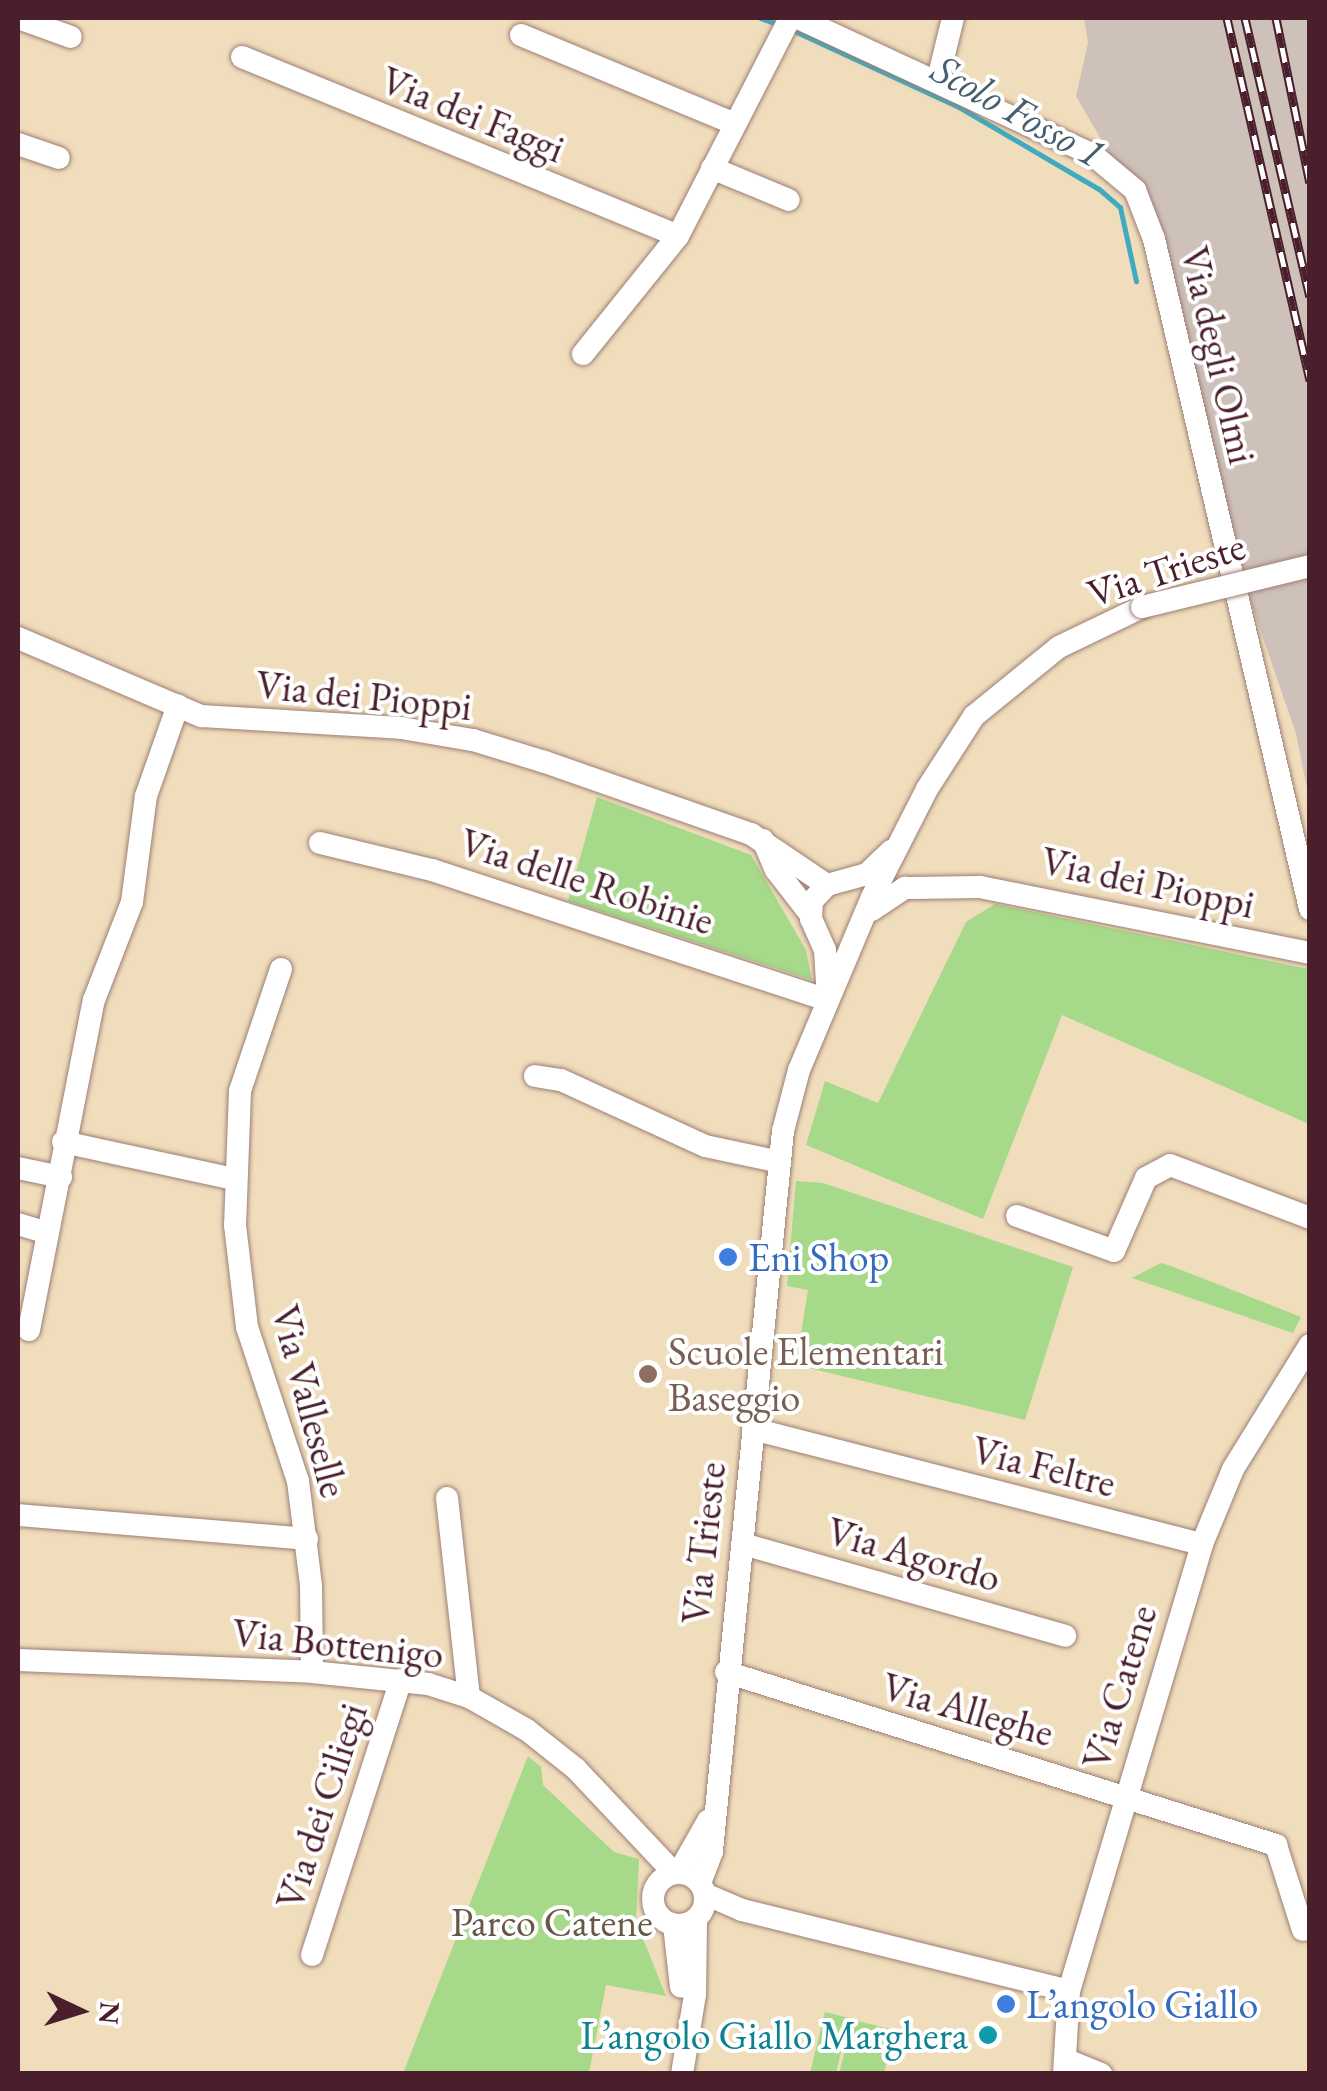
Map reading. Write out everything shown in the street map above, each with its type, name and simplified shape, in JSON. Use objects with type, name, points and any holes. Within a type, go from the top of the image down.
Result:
[{"type":"street","points":[[18,18],[71,38]]},
{"type":"street","points":[[938,78],[954,18]]},
{"type":"street","points":[[583,354],[678,236],[792,19]]},
{"type":"street","name":"Via degli Olmi","points":[[792,19],[938,78],[1093,155],[1134,190],[1154,239],[1310,909]]},
{"type":"street","points":[[521,36],[734,124]]},
{"type":"street","name":"Via dei Faggi","points":[[242,58],[678,236]]},
{"type":"street","points":[[18,144],[59,158]]},
{"type":"street","points":[[712,168],[789,200]]},
{"type":"street","name":"Via Trieste","points":[[685,1922],[684,1880],[712,1813],[788,1106],[862,921],[895,851],[974,716],[1015,679],[1059,647],[1142,608],[1310,566]]},
{"type":"street","name":"Via dei Pioppi","points":[[18,638],[178,706],[239,720],[400,728],[473,740],[763,840],[837,885]]},
{"type":"street","points":[[29,1330],[94,1000],[132,902],[146,796],[178,706]]},
{"type":"street","points":[[763,840],[776,870],[815,924],[837,941],[862,921],[837,885]]},
{"type":"street","name":"Via delle Robinie","points":[[320,843],[432,870],[828,1000]]},
{"type":"street","name":"Via Trieste","points":[[828,1000],[815,924],[837,885],[895,851]]},
{"type":"street","name":"Via dei Pioppi","points":[[862,921],[883,900],[905,888],[980,887],[1310,953]]},
{"type":"street","name":"Via Valleselle","points":[[281,970],[240,1091],[234,1179],[247,1328],[298,1481],[307,1538],[312,1672]]},
{"type":"street","points":[[535,1076],[561,1080],[705,1146],[780,1162]]},
{"type":"street","points":[[63,1142],[234,1179]]},
{"type":"street","points":[[1017,1216],[1114,1251],[1146,1178],[1170,1165],[1310,1218]]},
{"type":"street","points":[[18,1168],[61,1177]]},
{"type":"street","points":[[18,1224],[47,1234]]},
{"type":"street","name":"Via Catene","points":[[1066,2067],[1069,1991],[1202,1544],[1232,1470],[1310,1345]]},
{"type":"street","name":"Via Feltre","points":[[752,1429],[1202,1544]]},
{"type":"street","points":[[447,1498],[469,1697]]},
{"type":"street","points":[[18,1516],[307,1538]]},
{"type":"street","name":"Via Agordo","points":[[743,1544],[1065,1636]]},
{"type":"street","name":"Via Bottenigo","points":[[18,1660],[312,1672],[401,1680],[469,1697],[576,1768],[684,1880],[742,1910],[1069,1991]]},
{"type":"street","name":"Via Alleghe","points":[[726,1672],[1125,1794],[1276,1846],[1303,1930]]},
{"type":"street","name":"Via dei Ciliegi","points":[[312,1955],[401,1680]]},
{"type":"street","points":[[682,2074],[688,2015],[685,1922],[654,1907],[684,1880]]},
{"type":"street","points":[[1066,2067],[1102,2074]]},
{"type":"shaded area","points":[[1084,18],[1309,18],[1309,798],[1296,734],[1234,553],[1161,230],[1145,185],[1109,153],[1076,96],[1088,43]]},
{"type":"green space","points":[[597,797],[751,855],[806,950],[812,980],[568,901]]},
{"type":"green space","points":[[995,904],[1308,969],[1309,1124],[1062,1015],[983,1219],[806,1145],[825,1081],[878,1103],[966,922]]},
{"type":"green space","points":[[796,1181],[823,1183],[1073,1267],[1025,1420],[796,1365],[808,1290],[787,1286]]},
{"type":"green space","points":[[1161,1263],[1301,1317],[1293,1333],[1132,1278]]},
{"type":"green space","name":"Parco Catene","points":[[528,1756],[541,1767],[543,1785],[614,1852],[639,1859],[636,1921],[666,1996],[606,1985],[589,2073],[403,2073]]},
{"type":"green space","points":[[825,2012],[849,2018],[836,2073],[810,2073]]},
{"type":"green space","points":[[853,2020],[895,2030],[884,2073],[839,2073]]},
{"type":"waterway","name":"Scolo Fosso 1","points":[[760,18],[780,25]]},
{"type":"waterway","name":"Scolo Fosso 1","points":[[790,29],[959,107],[1099,189],[1120,207],[1136,281]]},
{"type":"railway","points":[[1227,18],[1310,381]]},
{"type":"railway","points":[[1245,18],[1310,297]]},
{"type":"railway","points":[[1276,18],[1310,183]]},
{"type":"place","name":"Eni Shop","points":[[728,1257]]},
{"type":"place","name":"Scuole Elementari Baseggio","points":[[648,1374]]},
{"type":"place","name":"L’angolo Giallo","points":[[1006,2004]]},
{"type":"place","name":"L’angolo Giallo Marghera","points":[[988,2035]]}]
